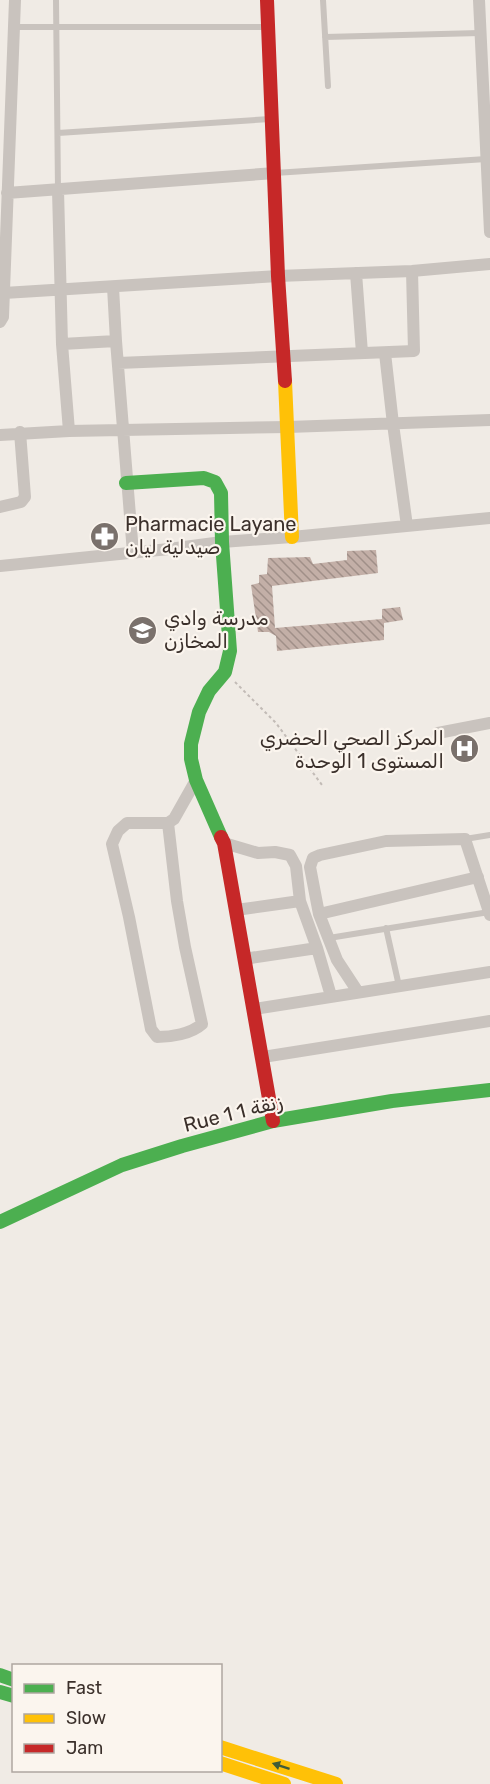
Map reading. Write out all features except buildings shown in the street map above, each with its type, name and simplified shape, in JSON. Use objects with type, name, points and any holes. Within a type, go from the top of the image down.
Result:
[{"type":"main road","points":[[267,0],[278,276],[288,428],[292,537]]},
{"type":"main road","points":[[126,483],[204,478],[215,482],[221,493],[230,651],[225,672],[199,712],[191,744],[191,759],[196,780],[224,843],[273,1121]]},
{"type":"main road","name":"Rue 1 زنقة 1","points":[[0,1222],[122,1165],[273,1121],[392,1101],[490,1090]]},
{"type":"main road","points":[[222,1747],[336,1784]]},
{"type":"main road","points":[[222,1764],[285,1784]]},
{"type":"street","points":[[0,322],[3,317],[3,209],[7,193],[9,90],[15,0]]},
{"type":"street","points":[[479,0],[487,102],[490,232]]},
{"type":"street","points":[[7,193],[275,173]]},
{"type":"street","points":[[58,190],[59,289],[69,431]]},
{"type":"street","points":[[3,293],[278,276],[412,271],[490,264]]},
{"type":"street","points":[[118,363],[414,351],[412,271]]},
{"type":"street","points":[[356,273],[362,353]]},
{"type":"street","points":[[113,287],[133,553]]},
{"type":"street","points":[[62,344],[116,341]]},
{"type":"street","points":[[386,353],[407,526]]},
{"type":"street","points":[[0,435],[20,432],[288,428],[490,420]]},
{"type":"street","points":[[0,507],[21,502],[25,497],[20,432]]},
{"type":"street","points":[[0,566],[222,542],[490,518]]},
{"type":"street","points":[[438,733],[490,723]]},
{"type":"street","points":[[168,823],[183,936],[202,1024],[196,1030],[157,1037],[151,1029],[112,844],[118,831],[127,823],[168,823],[174,819],[196,780]]},
{"type":"street","points":[[358,993],[337,960],[319,914],[310,867],[313,858],[386,841],[465,839],[489,907]]},
{"type":"street","points":[[224,843],[258,852],[290,855],[296,866],[300,901],[331,996]]},
{"type":"street","points":[[319,914],[478,877]]},
{"type":"street","points":[[236,910],[300,901]]},
{"type":"street","points":[[244,959],[317,948]]},
{"type":"street","points":[[254,1009],[490,972]]},
{"type":"street","points":[[263,1057],[490,1021]]},
{"type":"lane","points":[[56,0],[58,190]]},
{"type":"lane","points":[[323,0],[328,86]]},
{"type":"lane","points":[[14,27],[267,27]]},
{"type":"lane","points":[[325,37],[480,33]]},
{"type":"lane","points":[[58,133],[272,119]]},
{"type":"lane","points":[[275,173],[487,152]]},
{"type":"lane","points":[[465,839],[490,835]]},
{"type":"lane","points":[[328,938],[489,907]]},
{"type":"lane","points":[[386,927],[399,986]]},
{"type":"path","points":[[225,672],[276,723],[322,785]]},
{"type":"traffic: fast","points":[[126,483],[204,478],[215,482],[221,493],[230,651],[225,672],[209,691],[199,712],[191,744],[191,759],[196,780],[221,837]]},
{"type":"traffic: fast","points":[[0,1222],[122,1165],[273,1121],[392,1101],[490,1090]]},
{"type":"traffic: fast","points":[[0,1675],[12,1679]]},
{"type":"traffic: fast","points":[[0,1692],[12,1695]]},
{"type":"traffic: slow","points":[[285,381],[292,537]]},
{"type":"traffic: slow","points":[[222,1748],[336,1784]]},
{"type":"traffic: slow","points":[[222,1764],[284,1784]]},
{"type":"traffic: jam","points":[[267,0],[278,276],[285,381]]},
{"type":"traffic: jam","points":[[221,837],[224,843],[273,1121]]},
{"type":"place","name":"Pharmacie Layane صيدلية ليان","points":[[104,536]]},
{"type":"place","name":"مدرسة وادي المخازن","points":[[143,630]]},
{"type":"place","name":"المركز الصحي الحضري المستوى 1 الوحدة","points":[[465,749]]}]
